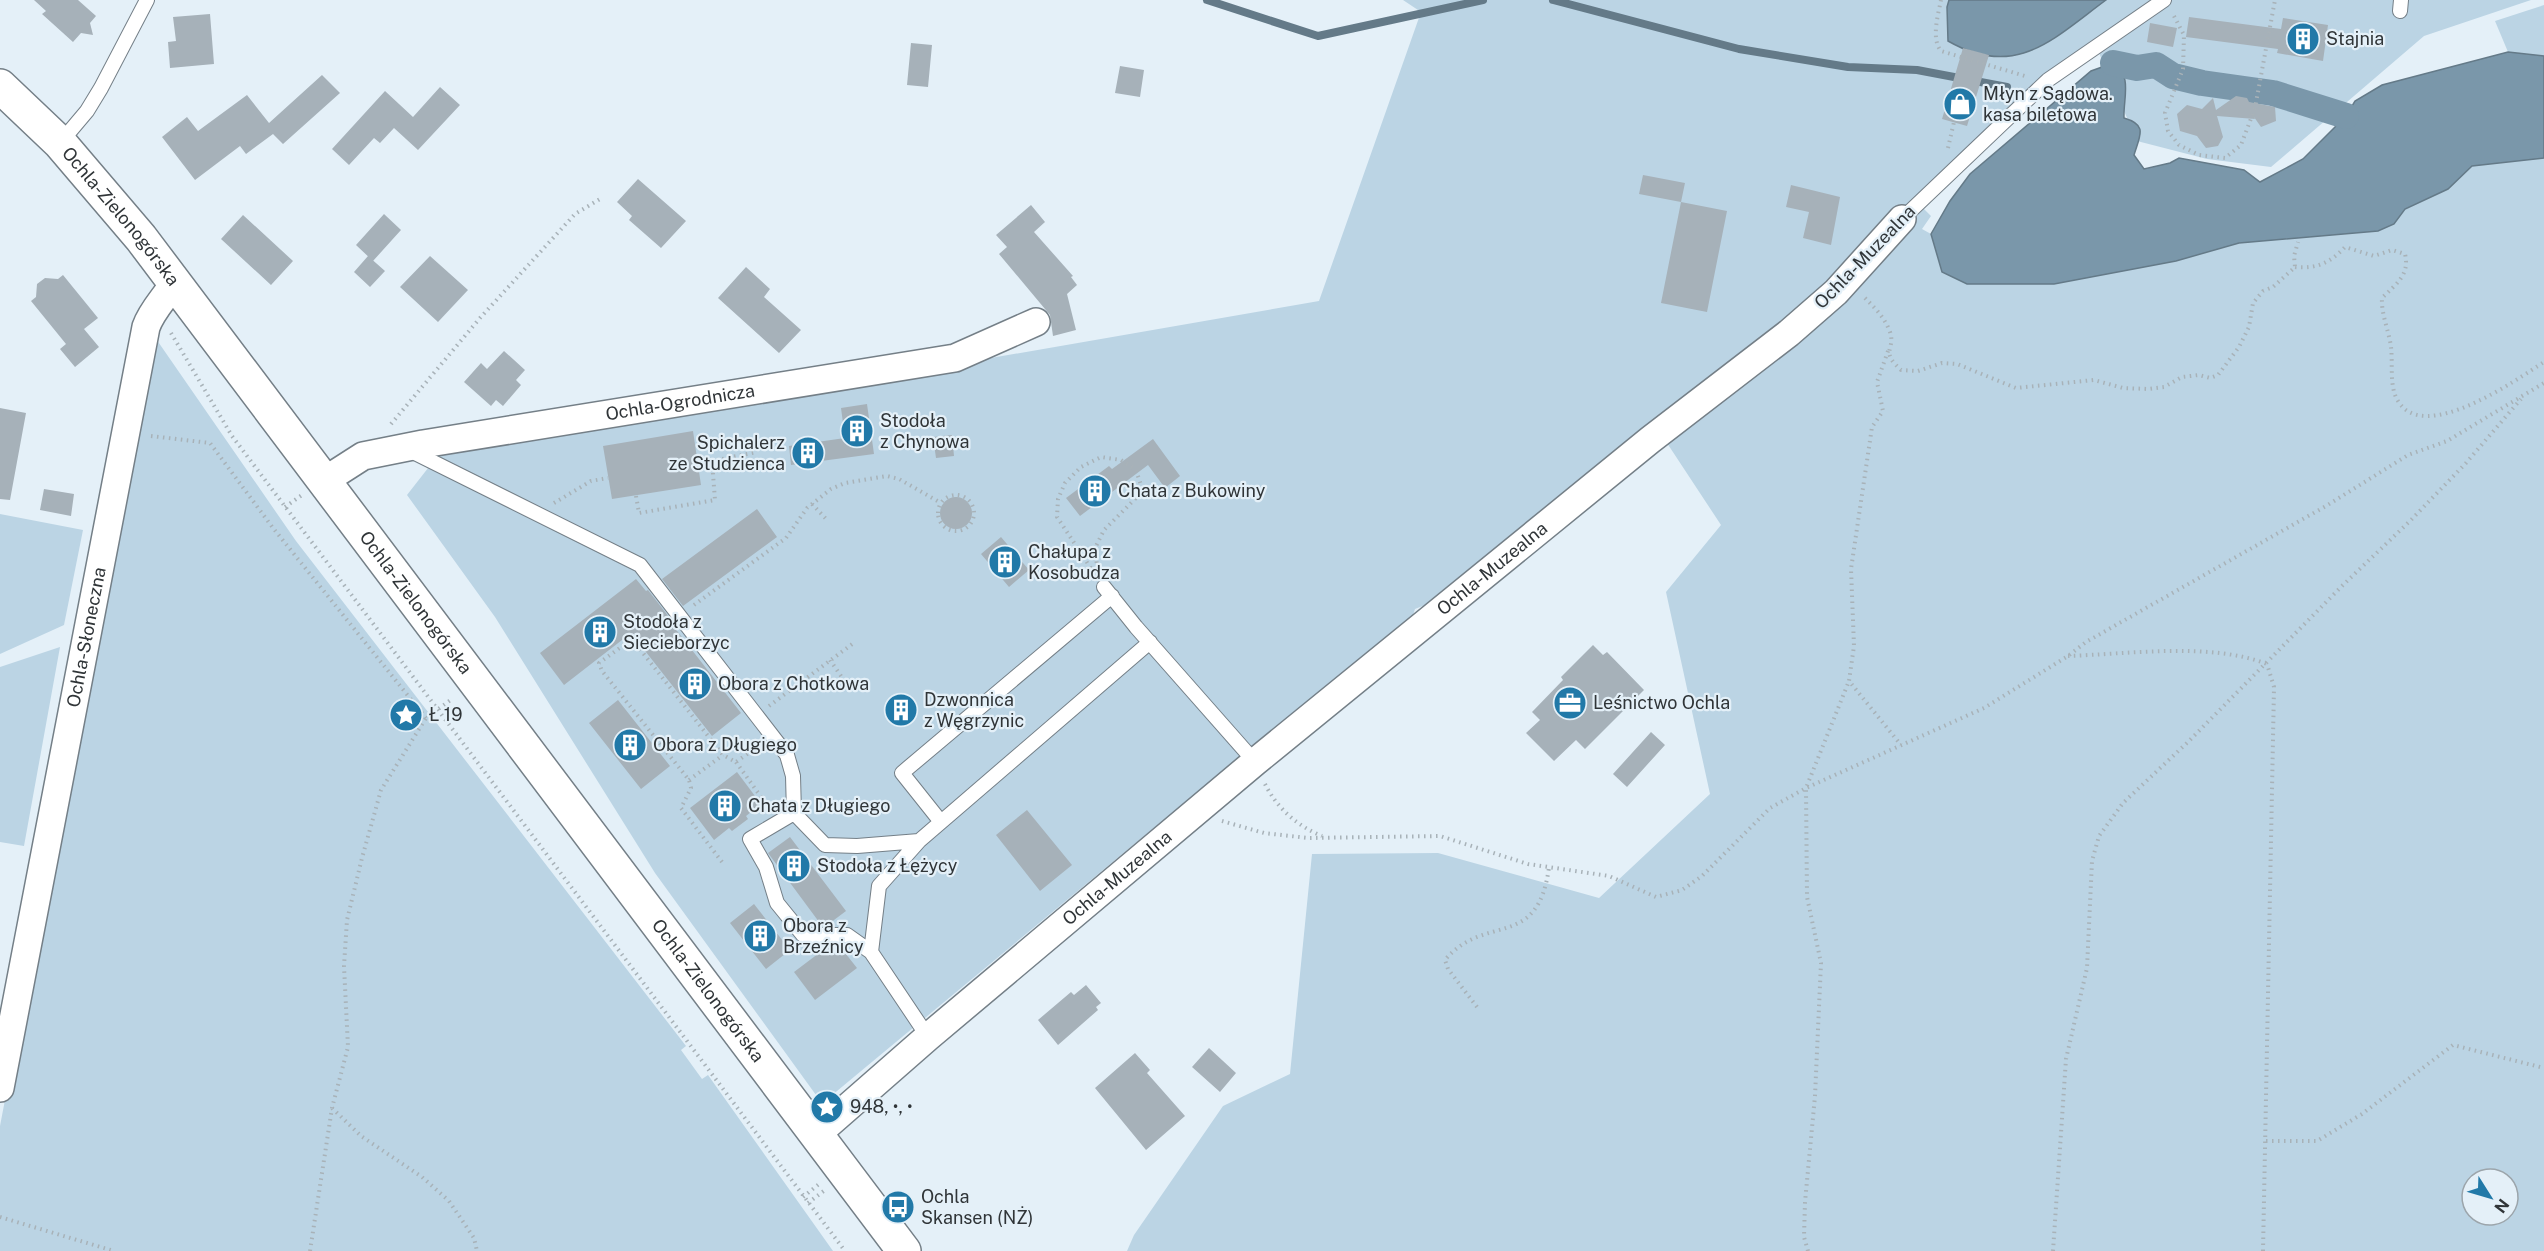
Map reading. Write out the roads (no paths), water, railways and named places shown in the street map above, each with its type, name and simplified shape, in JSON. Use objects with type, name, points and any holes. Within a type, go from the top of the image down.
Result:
[{"type":"street","name":"Ochla-Zielonogórska","points":[[0,86],[60,143],[105,193],[904,1251]]},
{"type":"street","name":"Ochla-Muzealna","points":[[816,1135],[928,1037],[1255,762],[1650,440],[1789,333],[1847,281],[1902,219]]},
{"type":"street","name":"Ochla-Słoneczna","points":[[0,1088],[8,999],[146,327],[155,308],[162,302],[174,283]]},
{"type":"street","name":"Ochla-Ogrodnicza","points":[[324,481],[363,456],[405,447],[955,358],[1036,322]]},
{"type":"lane","points":[[60,143],[87,111],[101,88],[147,0]]},
{"type":"lane","name":"Ochla-Muzealna","points":[[1902,219],[2048,80],[2161,2]]},
{"type":"lane","points":[[405,447],[640,566],[787,755],[793,776],[794,813],[825,845],[857,846],[919,841]]},
{"type":"lane","points":[[941,822],[902,773],[1105,587],[1149,642],[1255,762]]},
{"type":"lane","points":[[871,952],[879,886],[919,841],[1149,642]]},
{"type":"lane","points":[[794,813],[750,839],[766,867],[777,903],[802,935],[847,935],[871,952],[928,1037]]},
{"type":"waterway","points":[[1207,0],[1318,36],[1483,0]]},
{"type":"waterway","points":[[1553,0],[1739,49],[1848,67],[1917,70],[2007,87]]},
{"type":"waterway","points":[[2113,63],[2137,68],[2156,65],[2173,76],[2202,83],[2273,93],[2346,116]]},
{"type":"waterway","points":[[2054,96],[2058,97]]},
{"type":"place","name":"Stajnia","points":[[2303,39]]},
{"type":"place","name":"Młyn z Sądowa. kasa biletowa","points":[[1960,104]]},
{"type":"place","name":"Stodoła z Chynowa","points":[[857,431]]},
{"type":"place","name":"Spichalerz ze Studzienca","points":[[808,453]]},
{"type":"place","name":"Chata z Bukowiny","points":[[1095,491]]},
{"type":"place","name":"Chałupa z Kosobudza","points":[[1005,562]]},
{"type":"place","name":"Stodoła z Siecieborzyc","points":[[600,632]]},
{"type":"place","name":"Obora z Chotkowa","points":[[695,684]]},
{"type":"place","name":"Leśnictwo Ochla","points":[[1570,703]]},
{"type":"place","name":"Dzwonnica z Węgrzynic","points":[[901,710]]},
{"type":"place","name":"Ł 19","points":[[406,715]]},
{"type":"place","name":"Obora z Długiego","points":[[630,745]]},
{"type":"place","name":"Chata z Długiego","points":[[725,806]]},
{"type":"place","name":"Stodoła z Łężycy","points":[[794,866]]},
{"type":"place","name":"Obora z Brzeźnicy","points":[[760,936]]},
{"type":"place","name":"948, •, •","points":[[827,1107]]},
{"type":"place","name":"Ochla Skansen (NŻ)","points":[[898,1207]]}]
